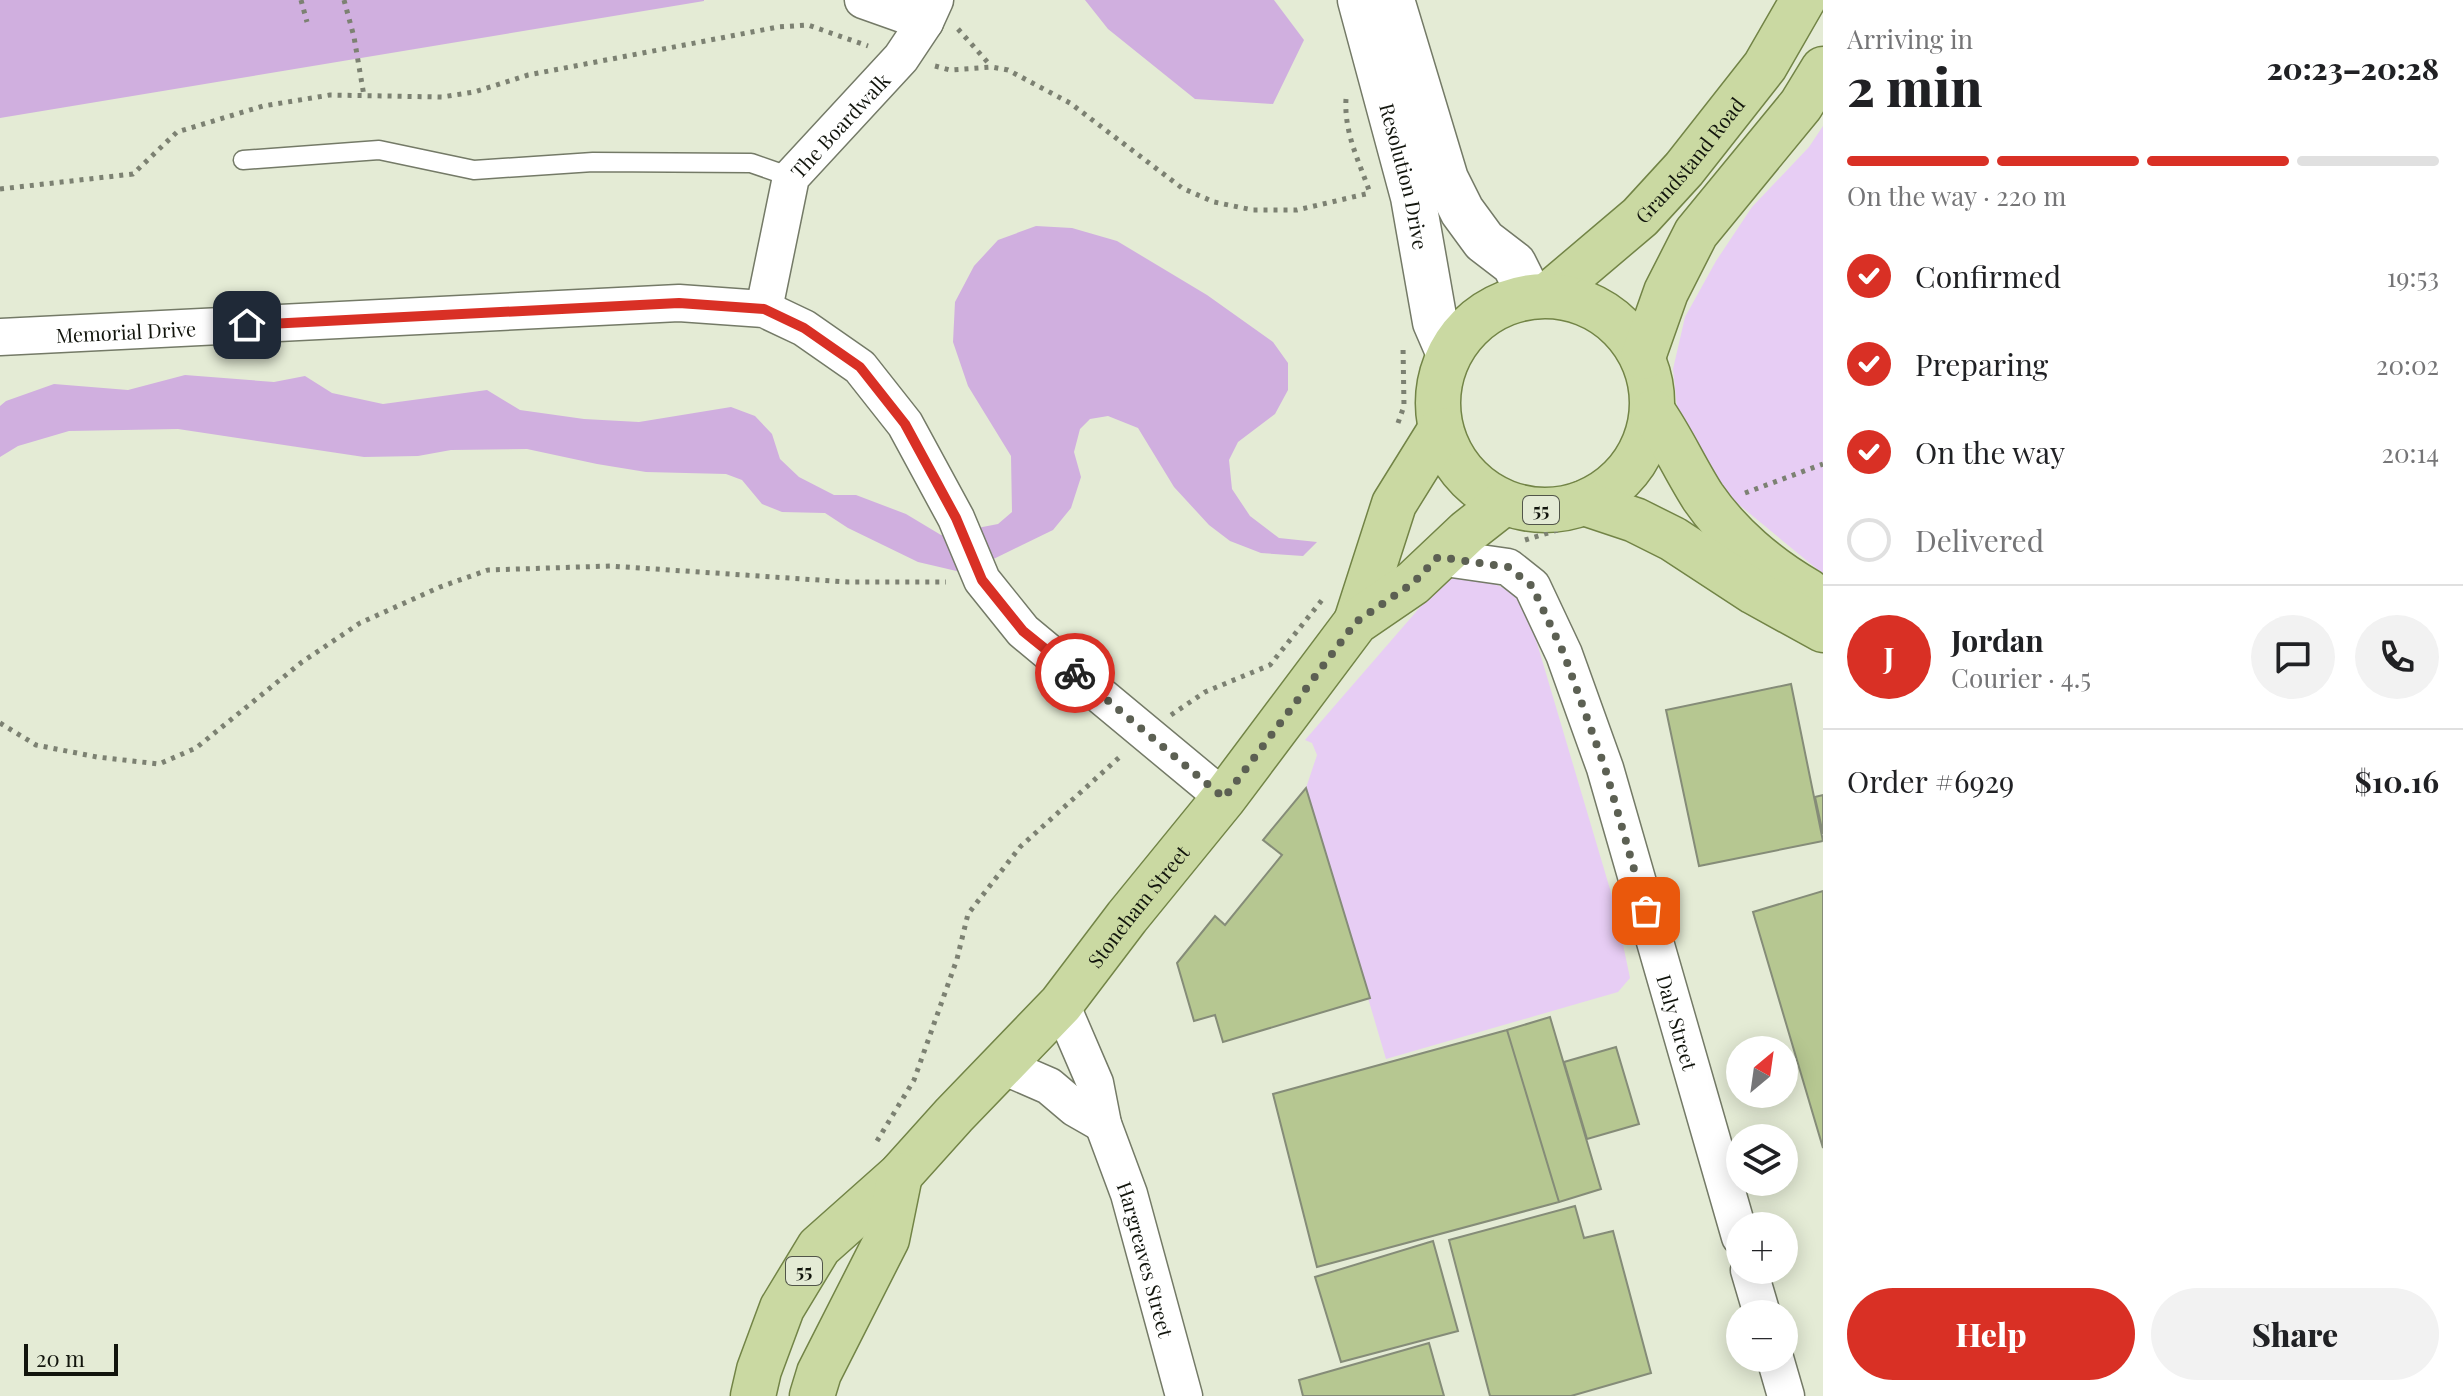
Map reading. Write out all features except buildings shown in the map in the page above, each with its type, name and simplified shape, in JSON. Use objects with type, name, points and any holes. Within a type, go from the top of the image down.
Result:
[{"type":"main road","name":"Grandstand Road","points":[[1539,296],[1640,217],[1684,169],[1765,66],[1802,5]]},
{"type":"main road","points":[[1643,357],[1666,292],[1696,233],[1801,105],[1823,69]]},
{"type":"main road","name":"55","points":[[1539,296],[1577,300],[1604,313],[1626,333],[1643,357],[1651,384],[1653,412],[1647,438],[1633,466],[1611,489],[1577,516],[1558,510],[1530,510],[1512,522],[1460,469],[1440,430],[1436,403],[1439,377],[1448,352],[1463,331],[1482,314],[1505,302],[1539,296]]},
{"type":"main road","points":[[1653,412],[1674,442],[1704,498],[1734,532],[1760,560],[1823,600]]},
{"type":"main road","name":"Stoneham Street","points":[[753,1396],[759,1370],[782,1308],[819,1247],[888,1159],[954,1115],[1061,1004],[1224,798],[1340,610],[1394,504],[1440,430]]},
{"type":"main road","points":[[1577,516],[1635,520],[1673,539],[1754,592],[1823,630]]},
{"type":"main road","name":"Stoneham Street","points":[[1340,610],[1413,583],[1438,557],[1512,522]]},
{"type":"main road","points":[[812,1396],[819,1373],[887,1239],[888,1159]]},
{"type":"street","points":[[863,0],[938,14]]},
{"type":"street","name":"Resolution Drive","points":[[1360,0],[1413,197],[1435,322],[1448,352]]},
{"type":"street","name":"Resolution Drive","points":[[1392,0],[1446,179],[1462,211],[1484,241],[1514,264],[1539,296]]},
{"type":"street","name":"The Boardwalk","points":[[764,309],[791,177],[938,14]]},
{"type":"street","name":"Memorial Drive","points":[[0,337],[679,303],[764,309],[804,328],[860,367],[905,424],[956,518],[984,582],[1023,631],[1224,798]]},
{"type":"street","name":"Daly Street","points":[[1438,557],[1508,567],[1532,586],[1564,654],[1605,768],[1733,1212]]},
{"type":"street","name":"Hargreaves Street","points":[[1061,1004],[1095,1083],[1103,1124],[1129,1194],[1184,1396]]},
{"type":"street","points":[[1003,1066],[1049,1086],[1075,1108],[1103,1124]]},
{"type":"street","points":[[1779,1372],[1786,1396]]},
{"type":"lane","points":[[243,160],[379,150],[474,170],[593,162],[751,163],[791,177]]},
{"type":"path","points":[[301,0],[307,22]]},
{"type":"path","points":[[344,0],[364,96]]},
{"type":"path","points":[[938,14],[992,67]]},
{"type":"path","points":[[0,189],[133,174],[177,132],[263,106],[330,95],[442,97],[474,92],[528,75],[778,27],[808,25],[901,58],[950,70],[992,67],[1008,70],[1070,103],[1182,188],[1214,202],[1253,210],[1297,210],[1370,193],[1376,207]]},
{"type":"path","points":[[1394,433],[1404,406],[1403,331]]},
{"type":"path","points":[[1735,496],[1823,464]]},
{"type":"path","points":[[1512,522],[1556,529],[1577,516]]},
{"type":"path","points":[[0,723],[36,745],[97,757],[159,764],[196,748],[302,662],[360,623],[440,587],[488,570],[610,566],[848,582],[984,582]]},
{"type":"path","points":[[888,1159],[957,959],[968,914],[1020,847],[1107,766],[1148,733],[1205,692],[1270,665],[1340,610]]},
{"type":"shaded area","points":[[0,0],[704,0],[704,1],[0,118]]},
{"type":"shaded area","points":[[1085,0],[1274,0],[1304,40],[1273,104],[1195,99],[1108,29]]},
{"type":"shaded area","points":[[1823,126],[1823,574],[1726,494],[1700,455],[1677,407],[1673,369],[1685,317],[1716,261],[1752,207],[1809,147]]},
{"type":"shaded area","points":[[1036,226],[1072,228],[1117,241],[1207,295],[1273,342],[1288,363],[1288,390],[1275,414],[1238,442],[1229,460],[1232,489],[1250,516],[1279,538],[1317,542],[1303,556],[1261,553],[1230,541],[1209,525],[1174,487],[1138,428],[1108,416],[1090,419],[1080,429],[1074,452],[1081,477],[1071,508],[1053,530],[965,573],[918,562],[848,528],[825,513],[782,512],[762,504],[742,480],[726,474],[646,472],[527,449],[451,450],[418,456],[364,457],[178,429],[69,431],[18,446],[0,457],[0,406],[54,384],[128,390],[185,375],[274,382],[305,376],[332,393],[383,404],[487,390],[520,410],[584,419],[639,422],[731,407],[755,416],[772,434],[780,459],[799,477],[834,495],[856,495],[906,514],[941,535],[998,524],[1012,512],[1011,456],[968,386],[953,342],[955,302],[974,266],[998,240]]},
{"type":"shaded area","points":[[1460,574],[1496,584],[1526,606],[1615,906],[1630,978],[1618,992],[1386,1059],[1306,788],[1317,755],[1312,743],[1305,740],[1441,583]]},
{"type":"way so far","points":[[1075,673],[1224,798],[1356,622],[1413,583],[1438,557],[1508,567],[1532,586],[1564,654],[1605,768],[1646,911]]},
{"type":"route","points":[[247,325],[679,303],[764,309],[804,328],[860,367],[905,424],[956,518],[982,580],[1023,631],[1075,673]]}]
